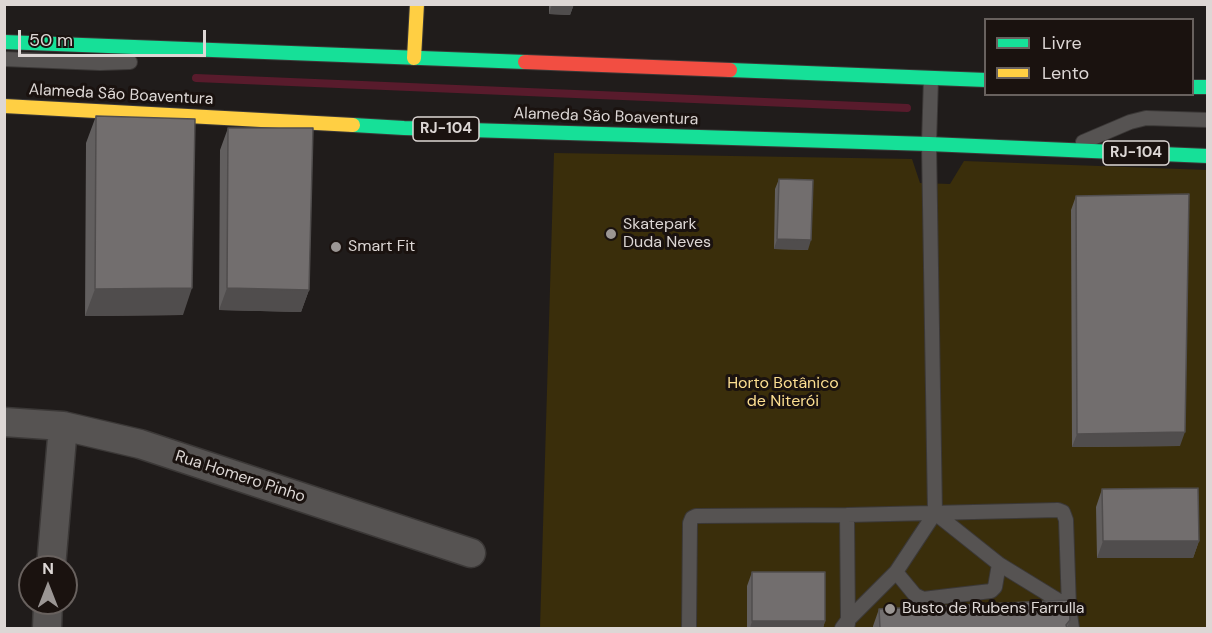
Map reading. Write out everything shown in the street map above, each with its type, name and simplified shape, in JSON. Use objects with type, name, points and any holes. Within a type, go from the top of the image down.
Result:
[{"type":"main road","points":[[414,58],[417,4]]},
{"type":"main road","points":[[4,42],[984,80]]},
{"type":"main road","name":"Alameda São Boaventura","points":[[4,105],[404,128],[929,144],[1208,156]]},
{"type":"street","name":"Rua Homero Pinho","points":[[4,422],[63,426],[140,444],[471,553]]},
{"type":"street","points":[[52,555],[63,426]]},
{"type":"lane","points":[[4,58],[100,63],[149,62],[273,52]]},
{"type":"lane","points":[[846,626],[896,572],[935,513],[929,144],[931,78]]},
{"type":"lane","points":[[1064,150],[1130,122],[1146,118],[1208,120]]},
{"type":"lane","points":[[689,628],[690,523],[696,516],[1058,510],[1063,512],[1066,520],[1069,607],[1072,628]]},
{"type":"lane","points":[[935,513],[999,564],[1069,607]]},
{"type":"lane","points":[[846,626],[847,515]]},
{"type":"lane","points":[[896,572],[915,595],[922,599],[991,591],[995,586],[999,564]]},
{"type":"green space","name":"Horto Botânico de Niterói","points":[[554,153],[912,159],[920,183],[950,184],[964,161],[1207,170],[1207,628],[540,628]]},
{"type":"building","points":[[96,116],[195,119],[192,288],[95,289]]},
{"type":"building","points":[[228,128],[313,128],[309,290],[227,288]]},
{"type":"building","points":[[779,179],[813,180],[811,240],[777,239]]},
{"type":"building","points":[[1189,194],[1185,432],[1077,434],[1076,196]]},
{"type":"building","points":[[1198,488],[1199,541],[1103,541],[1102,489]]},
{"type":"building","points":[[752,572],[825,572],[825,621],[752,621]]},
{"type":"building","points":[[1069,600],[1070,620],[1066,625],[1067,628],[880,628],[879,609]]},
{"type":"waterway","points":[[196,78],[907,108]]},
{"type":"traffic: fast","points":[[4,42],[525,62]]},
{"type":"traffic: fast","points":[[730,70],[984,80]]},
{"type":"traffic: fast","points":[[1194,87],[1208,87]]},
{"type":"traffic: fast","points":[[353,125],[929,144],[1208,156]]},
{"type":"traffic: slow","points":[[414,58],[417,4]]},
{"type":"traffic: slow","points":[[4,106],[353,125]]},
{"type":"traffic: jam","points":[[525,62],[730,70]]},
{"type":"place","name":"Skatepark Duda Neves","points":[[611,234]]},
{"type":"place","name":"Smart Fit","points":[[336,247]]},
{"type":"place","name":"Busto de Rubens Farrulla","points":[[890,609]]}]
